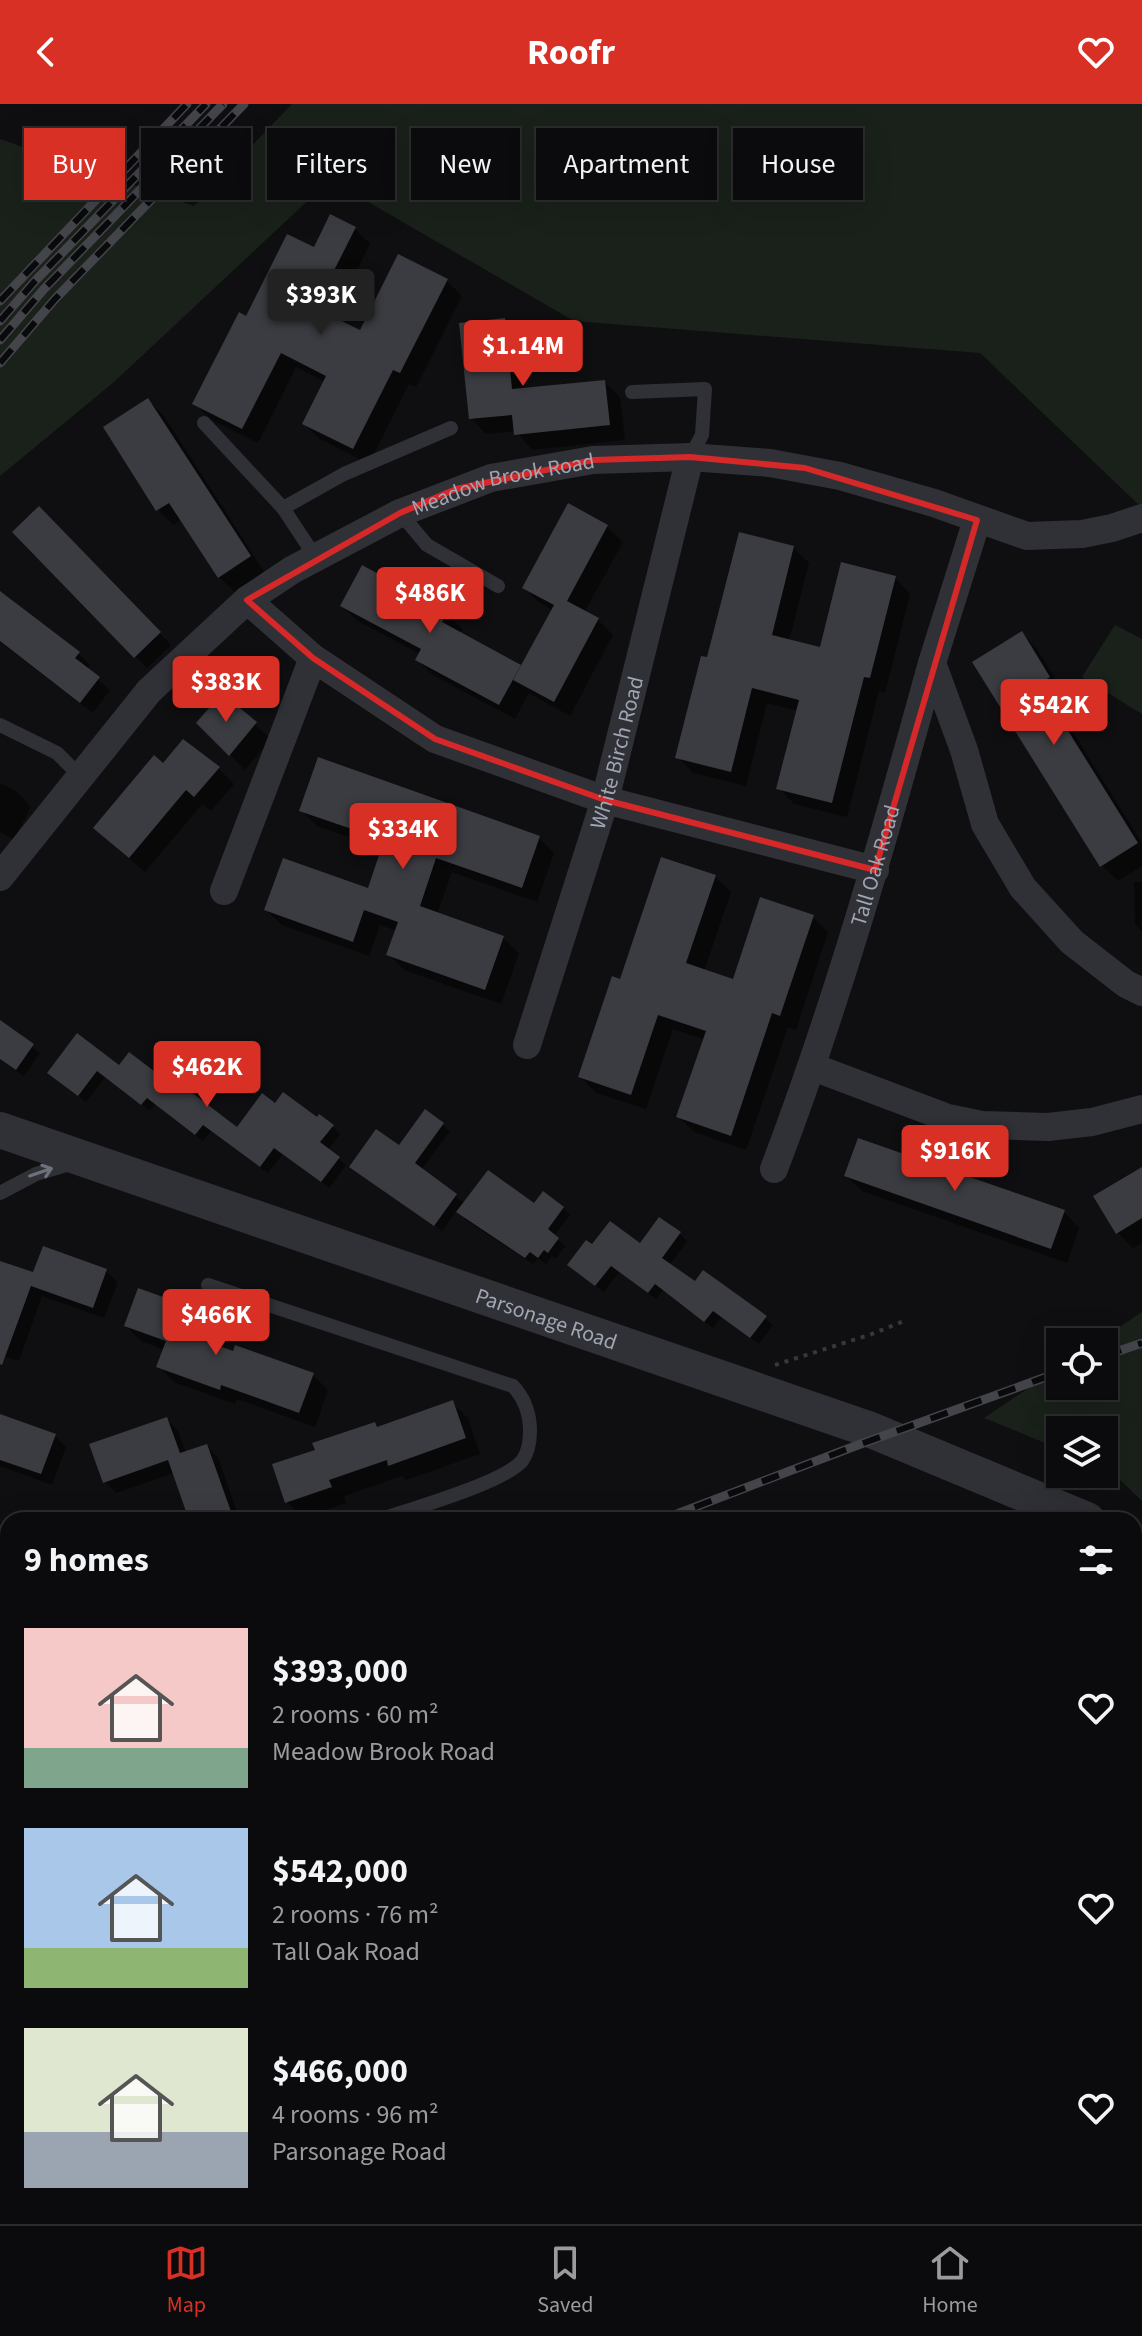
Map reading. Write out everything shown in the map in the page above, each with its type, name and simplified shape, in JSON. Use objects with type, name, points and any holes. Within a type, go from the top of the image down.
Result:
[{"type":"street","name":"Meadow Brook Road","points":[[0,877],[149,691],[247,600],[316,558],[400,513],[491,478],[593,460],[690,457],[805,468],[889,489],[1027,536],[1097,532],[1142,518]]},
{"type":"street","name":"White Birch Road","points":[[527,1045],[605,800],[690,457]]},
{"type":"street","name":"Tall Oak Road","points":[[774,1169],[813,1067],[875,870],[932,663],[977,520]]},
{"type":"street","points":[[247,600],[313,658],[435,739],[605,800],[875,870]]},
{"type":"street","points":[[224,891],[313,658]]},
{"type":"street","points":[[932,663],[964,750],[985,824],[1023,888],[1072,942],[1126,984],[1142,992]]},
{"type":"street","points":[[813,1067],[948,1118],[982,1125],[1048,1127],[1092,1122],[1142,1109]]},
{"type":"street","name":"Parsonage Road","points":[[3,1135],[86,1159],[896,1439],[1063,1512]]},
{"type":"lane","points":[[632,392],[705,389],[702,435],[690,457]]},
{"type":"lane","points":[[204,423],[283,508],[316,558]]},
{"type":"lane","points":[[283,508],[344,474],[451,428]]},
{"type":"lane","points":[[400,513],[427,545],[498,586]]},
{"type":"lane","points":[[0,725],[57,753],[81,777]]},
{"type":"lane","points":[[0,1193],[36,1174],[86,1159]]},
{"type":"lane","points":[[208,1285],[513,1386],[522,1396],[530,1423],[530,1441],[524,1459],[503,1476],[402,1512]]},
{"type":"path","points":[[722,1379],[825,1350],[904,1321]]},
{"type":"highlighted area","points":[[690,457],[805,468],[977,520],[875,870],[605,800],[435,739],[313,658],[247,600],[400,513],[456,489],[593,460]]},
{"type":"shaded area","points":[[292,104],[1142,104],[1142,508],[980,353],[574,321],[365,200],[395,200],[395,128],[269,128]]},
{"type":"shaded area","points":[[267,130],[267,200],[309,200],[114,382],[0,476],[0,139],[24,147],[24,200],[125,200],[125,182],[141,188],[141,200],[177,200],[194,206],[200,200],[251,200],[251,147]]},
{"type":"shaded area","points":[[1115,625],[1142,639],[1142,714],[1082,677]]},
{"type":"shaded area","points":[[1142,1312],[1142,1501],[1118,1478],[1118,1416],[1046,1416],[1046,1443],[984,1418],[1046,1376],[1046,1400],[1118,1400],[1118,1328]]},
{"type":"building","points":[[330,214],[356,227],[315,308],[360,330],[398,254],[448,279],[400,373],[393,370],[353,449],[302,424],[326,376],[281,353],[242,429],[192,404],[239,312],[246,316],[287,234],[314,247]]},
{"type":"building","points":[[505,318],[512,389],[605,380],[610,425],[514,435],[512,415],[469,419],[459,323]]},
{"type":"building","points":[[148,398],[251,556],[218,578],[169,503],[156,511],[103,427]]},
{"type":"building","points":[[568,503],[608,525],[567,601],[599,618],[554,702],[513,680],[554,605],[522,588]]},
{"type":"building","points":[[39,506],[161,632],[134,658],[12,532]]},
{"type":"building","points":[[739,532],[794,546],[772,635],[820,647],[841,562],[896,576],[870,678],[864,677],[832,803],[776,789],[799,700],[752,688],[731,772],[675,758],[701,656],[707,657]]},
{"type":"building","points":[[362,565],[448,612],[442,622],[521,665],[499,705],[415,660],[421,649],[340,606]]},
{"type":"building","points":[[0,591],[80,652],[75,658],[100,677],[80,703],[0,641]]},
{"type":"building","points":[[1022,631],[1050,677],[1039,684],[1138,843],[1100,867],[972,662]]},
{"type":"building","points":[[222,693],[257,722],[229,756],[196,723]]},
{"type":"building","points":[[183,739],[220,767],[194,797],[186,790],[129,858],[93,828],[154,755],[163,763]]},
{"type":"building","points":[[318,757],[540,836],[522,888],[436,858],[420,906],[504,936],[485,990],[386,955],[398,922],[364,910],[353,942],[264,910],[283,858],[368,888],[384,840],[299,811]]},
{"type":"building","points":[[661,857],[716,875],[686,963],[733,979],[760,897],[814,915],[780,1016],[772,1013],[731,1136],[676,1117],[706,1031],[658,1015],[631,1095],[578,1077],[612,976],[620,979]]},
{"type":"building","points":[[0,1020],[34,1044],[16,1070],[0,1059]]},
{"type":"building","points":[[77,1033],[119,1065],[129,1052],[175,1087],[179,1083],[237,1127],[262,1093],[275,1103],[283,1092],[317,1117],[319,1114],[334,1125],[320,1142],[340,1157],[321,1182],[274,1148],[260,1167],[203,1125],[195,1135],[147,1098],[141,1105],[97,1071],[78,1096],[47,1073]]},
{"type":"building","points":[[425,1109],[444,1123],[415,1163],[457,1194],[434,1226],[349,1167],[376,1129],[399,1145]]},
{"type":"building","points":[[858,1138],[1065,1210],[1051,1249],[844,1176]]},
{"type":"building","points":[[1142,1167],[1142,1218],[1116,1234],[1093,1196]]},
{"type":"building","points":[[488,1170],[534,1203],[543,1191],[564,1207],[548,1229],[559,1238],[548,1253],[544,1250],[538,1258],[530,1252],[525,1258],[456,1212]]},
{"type":"building","points":[[659,1217],[681,1232],[662,1258],[695,1281],[703,1270],[767,1316],[750,1338],[713,1311],[704,1322],[655,1284],[648,1293],[611,1266],[595,1286],[567,1265],[586,1240],[592,1244],[610,1221],[640,1243]]},
{"type":"building","points":[[43,1246],[107,1269],[93,1308],[31,1286],[2,1365],[0,1261],[33,1272]]},
{"type":"building","points":[[138,1288],[183,1304],[174,1329],[233,1351],[235,1345],[314,1373],[299,1413],[221,1385],[220,1390],[156,1367],[166,1341],[124,1326]]},
{"type":"building","points":[[453,1400],[466,1438],[388,1466],[387,1460],[329,1480],[332,1487],[285,1503],[272,1464],[315,1450],[312,1443],[375,1422],[377,1427]]},
{"type":"building","points":[[0,1414],[56,1434],[41,1474],[0,1460]]},
{"type":"building","points":[[167,1417],[180,1453],[207,1444],[231,1512],[186,1512],[168,1460],[103,1483],[89,1444]]},
{"type":"railway","points":[[0,301],[187,104]]},
{"type":"railway","points":[[0,321],[206,104]]},
{"type":"railway","points":[[0,340],[44,289],[223,104]]},
{"type":"railway","points":[[0,363],[55,299],[244,104]]},
{"type":"railway","points":[[1118,1351],[1142,1343]]},
{"type":"railway","points":[[682,1512],[1046,1377]]}]
